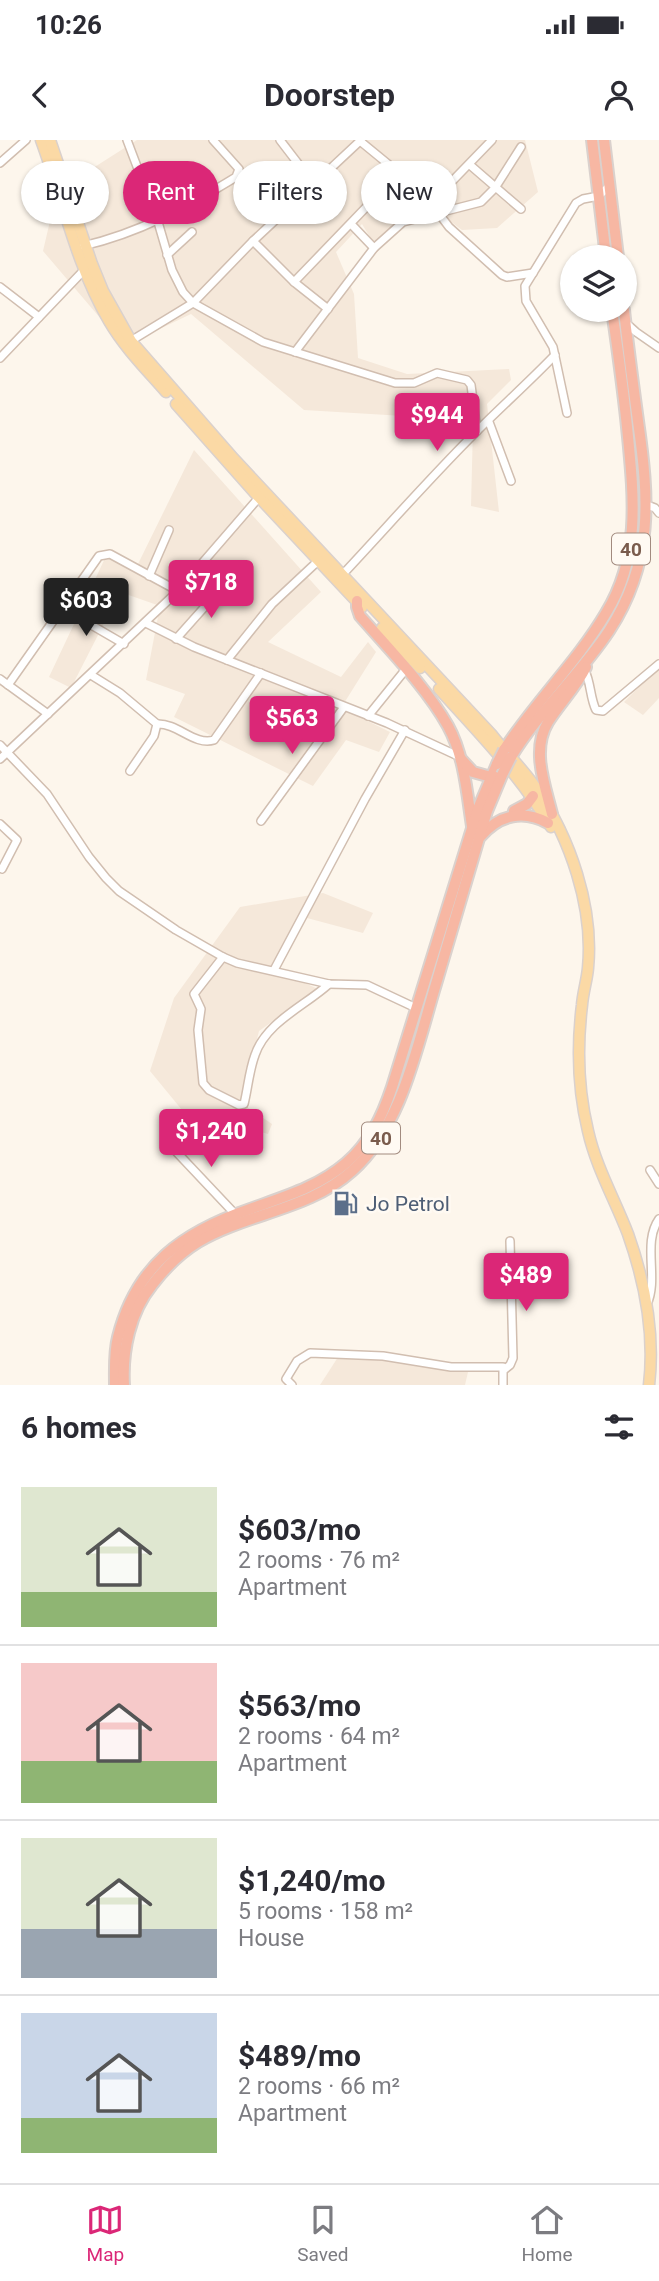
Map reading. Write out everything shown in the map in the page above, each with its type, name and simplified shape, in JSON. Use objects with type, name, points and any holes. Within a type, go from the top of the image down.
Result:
[{"type":"highway","points":[[592,140],[604,245]]},
{"type":"highway","points":[[604,140],[617,245]]},
{"type":"highway","name":"40","points":[[115,1385],[118,1339],[128,1308],[143,1280],[188,1236],[235,1214],[308,1187],[346,1163],[378,1123],[406,1062],[416,1008],[496,772],[524,721],[608,611],[622,581],[631,549],[634,520],[613,322]]},
{"type":"highway","name":"40","points":[[508,753],[594,650],[616,619],[636,576],[646,531],[647,505],[625,322]]},
{"type":"highway","points":[[628,442],[641,440]]},
{"type":"highway","points":[[360,599],[356,607],[360,616],[407,669],[447,724],[464,777],[476,833],[513,816],[550,819],[541,765],[541,740],[548,723],[585,671],[594,650]]},
{"type":"highway","points":[[458,755],[473,772],[496,772]]},
{"type":"highway","name":"40","points":[[124,1385],[126,1348],[137,1308],[146,1292],[167,1267],[190,1247],[210,1235],[307,1199],[331,1186],[351,1172],[369,1154],[384,1133],[476,833],[488,811],[496,772]]},
{"type":"highway","points":[[488,811],[496,815],[512,812],[522,808],[533,796]]},
{"type":"main road","points":[[41,140],[81,246]]},
{"type":"main road","points":[[50,140],[88,267],[90,283],[110,322],[187,407],[318,561],[360,599],[492,735],[529,779],[550,819],[578,895],[589,939],[580,1060],[583,1108],[592,1146],[628,1236],[647,1305],[650,1335],[649,1385]]},
{"type":"main road","points":[[88,267],[128,342]]},
{"type":"main road","points":[[262,494],[343,574],[360,599],[533,796],[550,819]]},
{"type":"street","points":[[0,163],[26,140]]},
{"type":"street","points":[[127,140],[135,161]]},
{"type":"street","points":[[214,140],[239,169],[238,175],[219,186]]},
{"type":"street","points":[[280,140],[296,161]]},
{"type":"street","points":[[457,178],[492,140]]},
{"type":"street","points":[[338,161],[361,141],[385,161]]},
{"type":"street","points":[[457,208],[481,202],[495,188],[521,148]]},
{"type":"street","points":[[470,165],[521,209]]},
{"type":"street","points":[[567,413],[555,355],[548,337],[526,301],[525,286],[576,203],[598,196],[610,185]]},
{"type":"street","points":[[294,282],[361,213]]},
{"type":"street","points":[[81,246],[152,224]]},
{"type":"street","points":[[159,224],[177,283],[193,303],[248,335],[395,383],[414,383],[437,373],[467,380],[471,385],[477,431]]},
{"type":"street","points":[[128,342],[193,303],[271,224]]},
{"type":"street","points":[[351,224],[374,248]]},
{"type":"street","points":[[295,352],[374,248],[400,224]]},
{"type":"street","points":[[447,224],[502,275],[507,277],[533,273]]},
{"type":"street","points":[[167,255],[192,232]]},
{"type":"street","points":[[253,241],[294,282],[328,309]]},
{"type":"street","points":[[0,358],[88,267]]},
{"type":"street","points":[[68,287],[90,283]]},
{"type":"street","points":[[0,287],[40,317]]},
{"type":"street","points":[[630,322],[659,348]]},
{"type":"street","points":[[629,347],[648,341]]},
{"type":"street","points":[[343,574],[477,431],[555,355]]},
{"type":"street","points":[[489,422],[511,481]]},
{"type":"street","points":[[0,760],[178,591],[262,494]]},
{"type":"street","points":[[647,505],[659,513]]},
{"type":"street","points":[[149,576],[169,530]]},
{"type":"street","points":[[8,685],[93,563],[102,555],[110,554],[178,591]]},
{"type":"street","points":[[227,660],[284,591],[318,561]]},
{"type":"street","points":[[176,639],[225,584]]},
{"type":"street","points":[[62,608],[124,644]]},
{"type":"street","points":[[146,623],[176,639],[405,730],[458,755]]},
{"type":"street","points":[[585,671],[594,707],[603,711],[659,664]]},
{"type":"street","points":[[368,716],[407,669]]},
{"type":"street","points":[[91,675],[120,693],[157,724],[170,725],[204,741],[214,740],[261,673]]},
{"type":"street","points":[[0,679],[48,714]]},
{"type":"street","points":[[261,821],[344,707]]},
{"type":"street","points":[[130,771],[154,736],[157,724]]},
{"type":"street","points":[[274,970],[405,730]]},
{"type":"street","points":[[0,745],[47,794],[89,857],[111,883],[176,929],[223,957],[243,964],[329,984],[367,985],[416,1008]]},
{"type":"street","points":[[0,824],[17,840],[2,869]]},
{"type":"street","points":[[223,957],[194,994],[201,1009],[198,1030],[202,1080],[209,1090],[239,1105],[244,1104],[255,1056],[267,1037],[281,1021],[329,984]]},
{"type":"street","points":[[168,1143],[235,1214]]},
{"type":"street","points":[[650,1170],[659,1184]]},
{"type":"street","points":[[647,1305],[654,1288],[652,1247],[654,1228],[659,1219]]},
{"type":"street","points":[[292,1385],[286,1379],[293,1366],[310,1353],[383,1356],[440,1366],[505,1369],[510,1366],[513,1358],[509,1241]]},
{"type":"street","points":[[503,1385],[505,1369]]},
{"type":"shaded area","points":[[137,140],[525,140],[538,192],[497,228],[462,230],[454,224],[457,224],[457,161],[361,161],[362,224],[336,252],[354,294],[358,358],[407,374],[509,369],[511,380],[487,404],[499,512],[471,506],[473,427],[437,418],[304,410],[191,314],[124,346],[43,251],[49,224],[109,224],[109,161],[104,161]]},
{"type":"shaded area","points":[[362,224],[399,224],[402,227],[376,247]]},
{"type":"shaded area","points":[[194,450],[321,592],[268,642],[341,677],[368,642],[376,652],[341,708],[390,732],[379,752],[346,740],[313,786],[174,717],[185,694],[146,680],[160,606],[120,592],[71,688],[49,677],[107,554],[137,566]]},
{"type":"shaded area","points":[[659,667],[659,698],[643,715],[624,702]]},
{"type":"shaded area","points":[[323,893],[373,913],[363,933],[307,918],[270,967],[318,989],[259,1031],[241,1103],[272,1124],[268,1134],[182,1110],[150,1071],[174,998],[240,907]]},
{"type":"shaded area","points":[[342,1351],[468,1372],[465,1385],[320,1385]]},
{"type":"place","name":"Jo Petrol","points":[[346,1204]]}]
